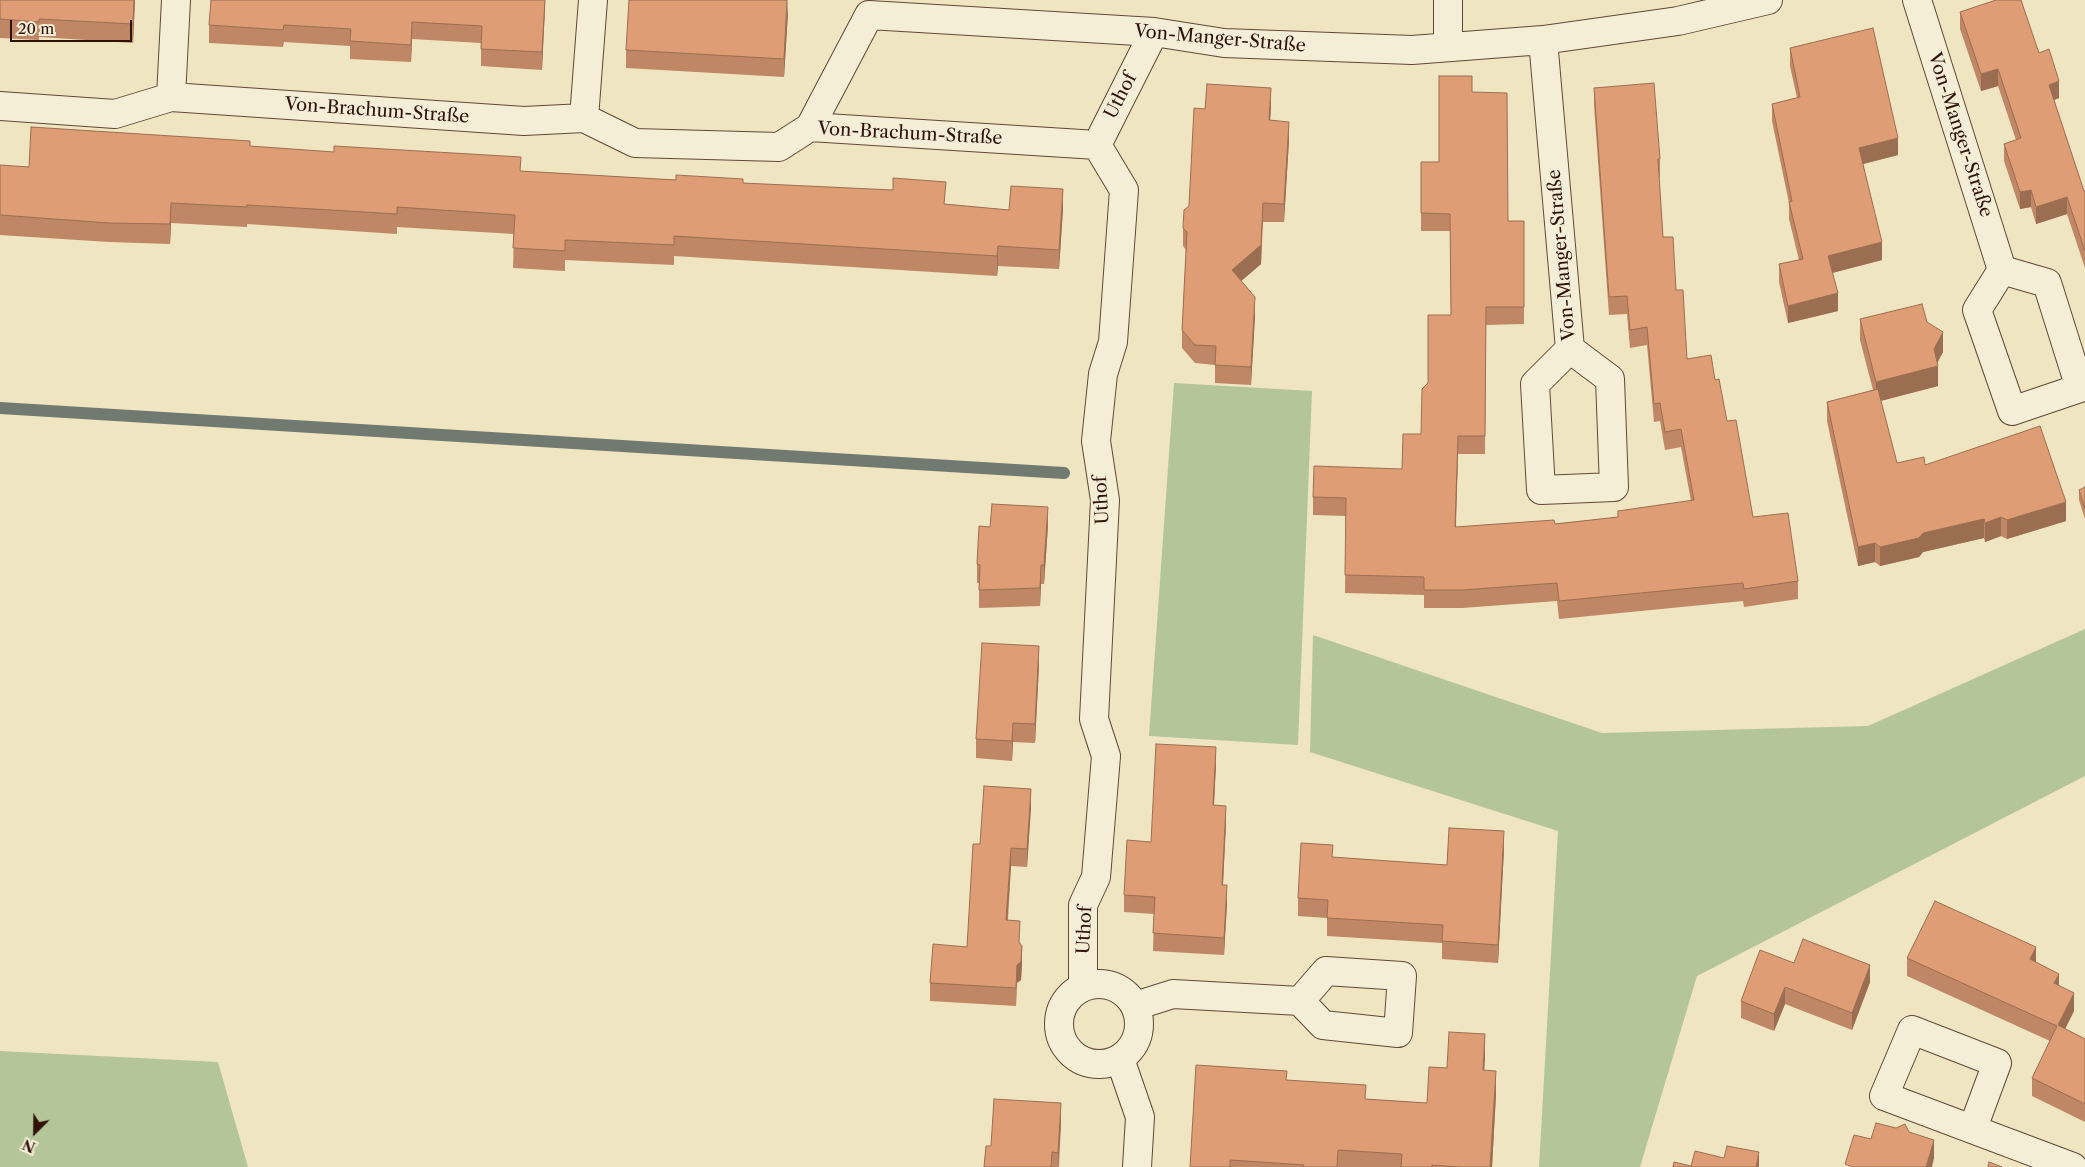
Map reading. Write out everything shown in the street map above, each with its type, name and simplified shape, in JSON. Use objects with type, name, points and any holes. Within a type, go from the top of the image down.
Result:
[{"type":"street","points":[[171,98],[176,0]]},
{"type":"street","points":[[584,118],[593,0]]},
{"type":"street","points":[[1448,0],[1448,46]]},
{"type":"street","name":"Von-Manger-Straße","points":[[810,127],[869,15],[1024,12],[1224,43],[1412,50],[1543,40],[1678,21],[1768,0]]},
{"type":"street","name":"Von-Manger-Straße","points":[[1917,0],[2002,270]]},
{"type":"street","name":"Uthof","points":[[1083,986],[1083,905],[1096,877],[1106,756],[1094,719],[1105,500],[1096,441],[1103,374],[1113,342],[1124,190],[1097,145],[1154,32]]},
{"type":"street","name":"Von-Manger-Straße","points":[[1543,40],[1570,349],[1610,380],[1614,487],[1541,490],[1535,384],[1570,349]]},
{"type":"street","name":"Von-Brachum-Straße","points":[[0,106],[115,114],[171,98],[524,121],[584,118],[635,143],[779,147],[810,127],[1097,145]]},
{"type":"street","points":[[2002,270],[2047,283],[2080,388],[2012,411],[1977,310],[2002,270]]},
{"type":"street","points":[[1103,984],[1116,988],[1122,991],[1135,1006],[1139,1026],[1134,1045],[1120,1059],[1102,1065],[1083,1062],[1067,1050],[1058,1033],[1059,1014],[1068,997],[1083,986],[1103,984]]},
{"type":"street","points":[[1135,1006],[1173,994],[1300,1001]]},
{"type":"street","points":[[1120,1059],[1140,1117],[1137,1167]]},
{"type":"street","points":[[1973,1128],[2072,1167]]},
{"type":"green space","points":[[1174,383],[1312,391],[1298,745],[1149,736]]},
{"type":"green space","points":[[2085,629],[2085,776],[1697,976],[1640,1167],[1539,1167],[1558,831],[1310,752],[1313,635],[1602,733],[1868,726]]},
{"type":"green space","points":[[0,1051],[218,1062],[248,1167],[0,1167]]},
{"type":"building","points":[[0,0],[134,0],[133,24],[39,19],[39,22],[0,19]]},
{"type":"building","points":[[211,0],[545,0],[542,52],[481,49],[482,26],[412,22],[411,45],[350,41],[351,29],[284,25],[283,30],[209,25]]},
{"type":"building","points":[[629,0],[787,0],[784,59],[626,50]]},
{"type":"building","points":[[1996,0],[2021,0],[2039,53],[2049,49],[2059,81],[2049,85],[2085,191],[2085,251],[2067,197],[2036,207],[2031,190],[2020,192],[2004,144],[2021,138],[1998,69],[1981,74],[1960,12]]},
{"type":"building","points":[[1873,28],[1898,138],[1859,148],[1882,242],[1828,256],[1838,293],[1788,306],[1779,264],[1803,259],[1789,202],[1792,201],[1772,104],[1800,97],[1790,48]]},
{"type":"building","points":[[1439,76],[1472,76],[1472,92],[1507,93],[1508,221],[1524,221],[1524,307],[1486,307],[1485,436],[1458,436],[1455,527],[1554,520],[1555,524],[1618,517],[1618,511],[1694,500],[1681,429],[1665,432],[1660,403],[1654,404],[1647,327],[1630,330],[1627,296],[1609,297],[1594,88],[1654,83],[1660,159],[1658,159],[1663,237],[1673,237],[1676,290],[1683,290],[1687,359],[1711,355],[1715,380],[1719,379],[1727,421],[1736,420],[1753,517],[1788,513],[1798,581],[1744,589],[1743,583],[1559,601],[1557,583],[1462,590],[1424,590],[1424,577],[1345,575],[1346,498],[1313,497],[1314,466],[1402,469],[1403,434],[1421,434],[1422,389],[1428,383],[1428,315],[1451,315],[1450,214],[1421,213],[1421,162],[1439,162]]},
{"type":"building","points":[[1207,84],[1271,88],[1269,120],[1289,122],[1284,204],[1263,203],[1261,245],[1232,270],[1255,297],[1251,367],[1215,365],[1216,346],[1195,345],[1182,330],[1187,232],[1183,228],[1184,210],[1189,206],[1194,108],[1205,109]]},
{"type":"building","points":[[31,127],[250,141],[250,146],[334,152],[334,146],[521,157],[520,171],[676,180],[676,175],[743,179],[743,183],[893,190],[893,178],[946,182],[944,204],[1009,210],[1011,186],[1063,189],[1059,250],[998,246],[997,256],[674,236],[674,245],[565,240],[565,251],[513,248],[515,215],[397,207],[397,214],[247,205],[247,207],[171,203],[170,224],[109,223],[0,215],[0,165],[29,167]]},
{"type":"building","points":[[1922,304],[1927,322],[1943,332],[1934,349],[1938,366],[1876,382],[1860,319]]},
{"type":"building","points":[[1878,389],[1897,463],[1924,457],[1925,465],[2040,426],[2066,502],[2007,520],[2001,517],[1985,523],[1984,519],[1923,533],[1919,538],[1880,547],[1875,543],[1858,547],[1827,402]]},
{"type":"building","points":[[2085,487],[2085,509],[2079,490]]},
{"type":"building","points":[[992,504],[1048,507],[1044,565],[1041,565],[1040,588],[979,590],[980,565],[977,564],[979,526],[990,527]]},
{"type":"building","points":[[982,643],[1039,646],[1035,724],[1013,723],[1012,741],[976,739]]},
{"type":"building","points":[[1156,744],[1216,747],[1213,805],[1226,806],[1222,885],[1227,885],[1224,938],[1153,933],[1155,897],[1124,895],[1127,840],[1151,842]]},
{"type":"building","points":[[984,786],[1031,789],[1027,849],[1011,848],[1006,920],[1020,921],[1019,942],[1022,946],[1021,962],[1017,965],[1016,988],[930,983],[933,944],[967,947],[973,844],[980,844]]},
{"type":"building","points":[[1449,828],[1504,831],[1498,945],[1442,941],[1443,925],[1327,918],[1328,900],[1298,898],[1301,843],[1333,845],[1332,857],[1447,865]]},
{"type":"building","points":[[1935,901],[2036,947],[2030,959],[2059,974],[2054,983],[2074,993],[2058,1025],[2085,1039],[2085,1104],[2032,1078],[2057,1026],[1907,958]]},
{"type":"building","points":[[1803,939],[1870,965],[1852,1013],[1785,987],[1774,1014],[1741,1001],[1760,950],[1794,963]]},
{"type":"building","points":[[1449,1032],[1485,1034],[1483,1070],[1496,1071],[1490,1167],[1432,1165],[1432,1167],[1401,1167],[1402,1154],[1338,1150],[1337,1167],[1303,1167],[1304,1165],[1230,1160],[1230,1167],[1190,1167],[1196,1065],[1287,1071],[1286,1080],[1366,1085],[1365,1099],[1427,1103],[1429,1067],[1447,1068]]},
{"type":"building","points":[[994,1099],[1061,1103],[1058,1153],[1052,1152],[1051,1167],[984,1167],[986,1146],[991,1146]]},
{"type":"building","points":[[1876,1123],[1896,1128],[1905,1124],[1909,1132],[1934,1140],[1926,1167],[1852,1167],[1845,1164],[1854,1135],[1871,1139]]},
{"type":"building","points":[[1727,1146],[1759,1152],[1756,1167],[1673,1167],[1674,1162],[1691,1166],[1695,1151],[1724,1158]]},
{"type":"building","points":[[1989,1162],[2002,1167],[1988,1167]]},
{"type":"waterway","points":[[0,408],[1064,473]]}]
